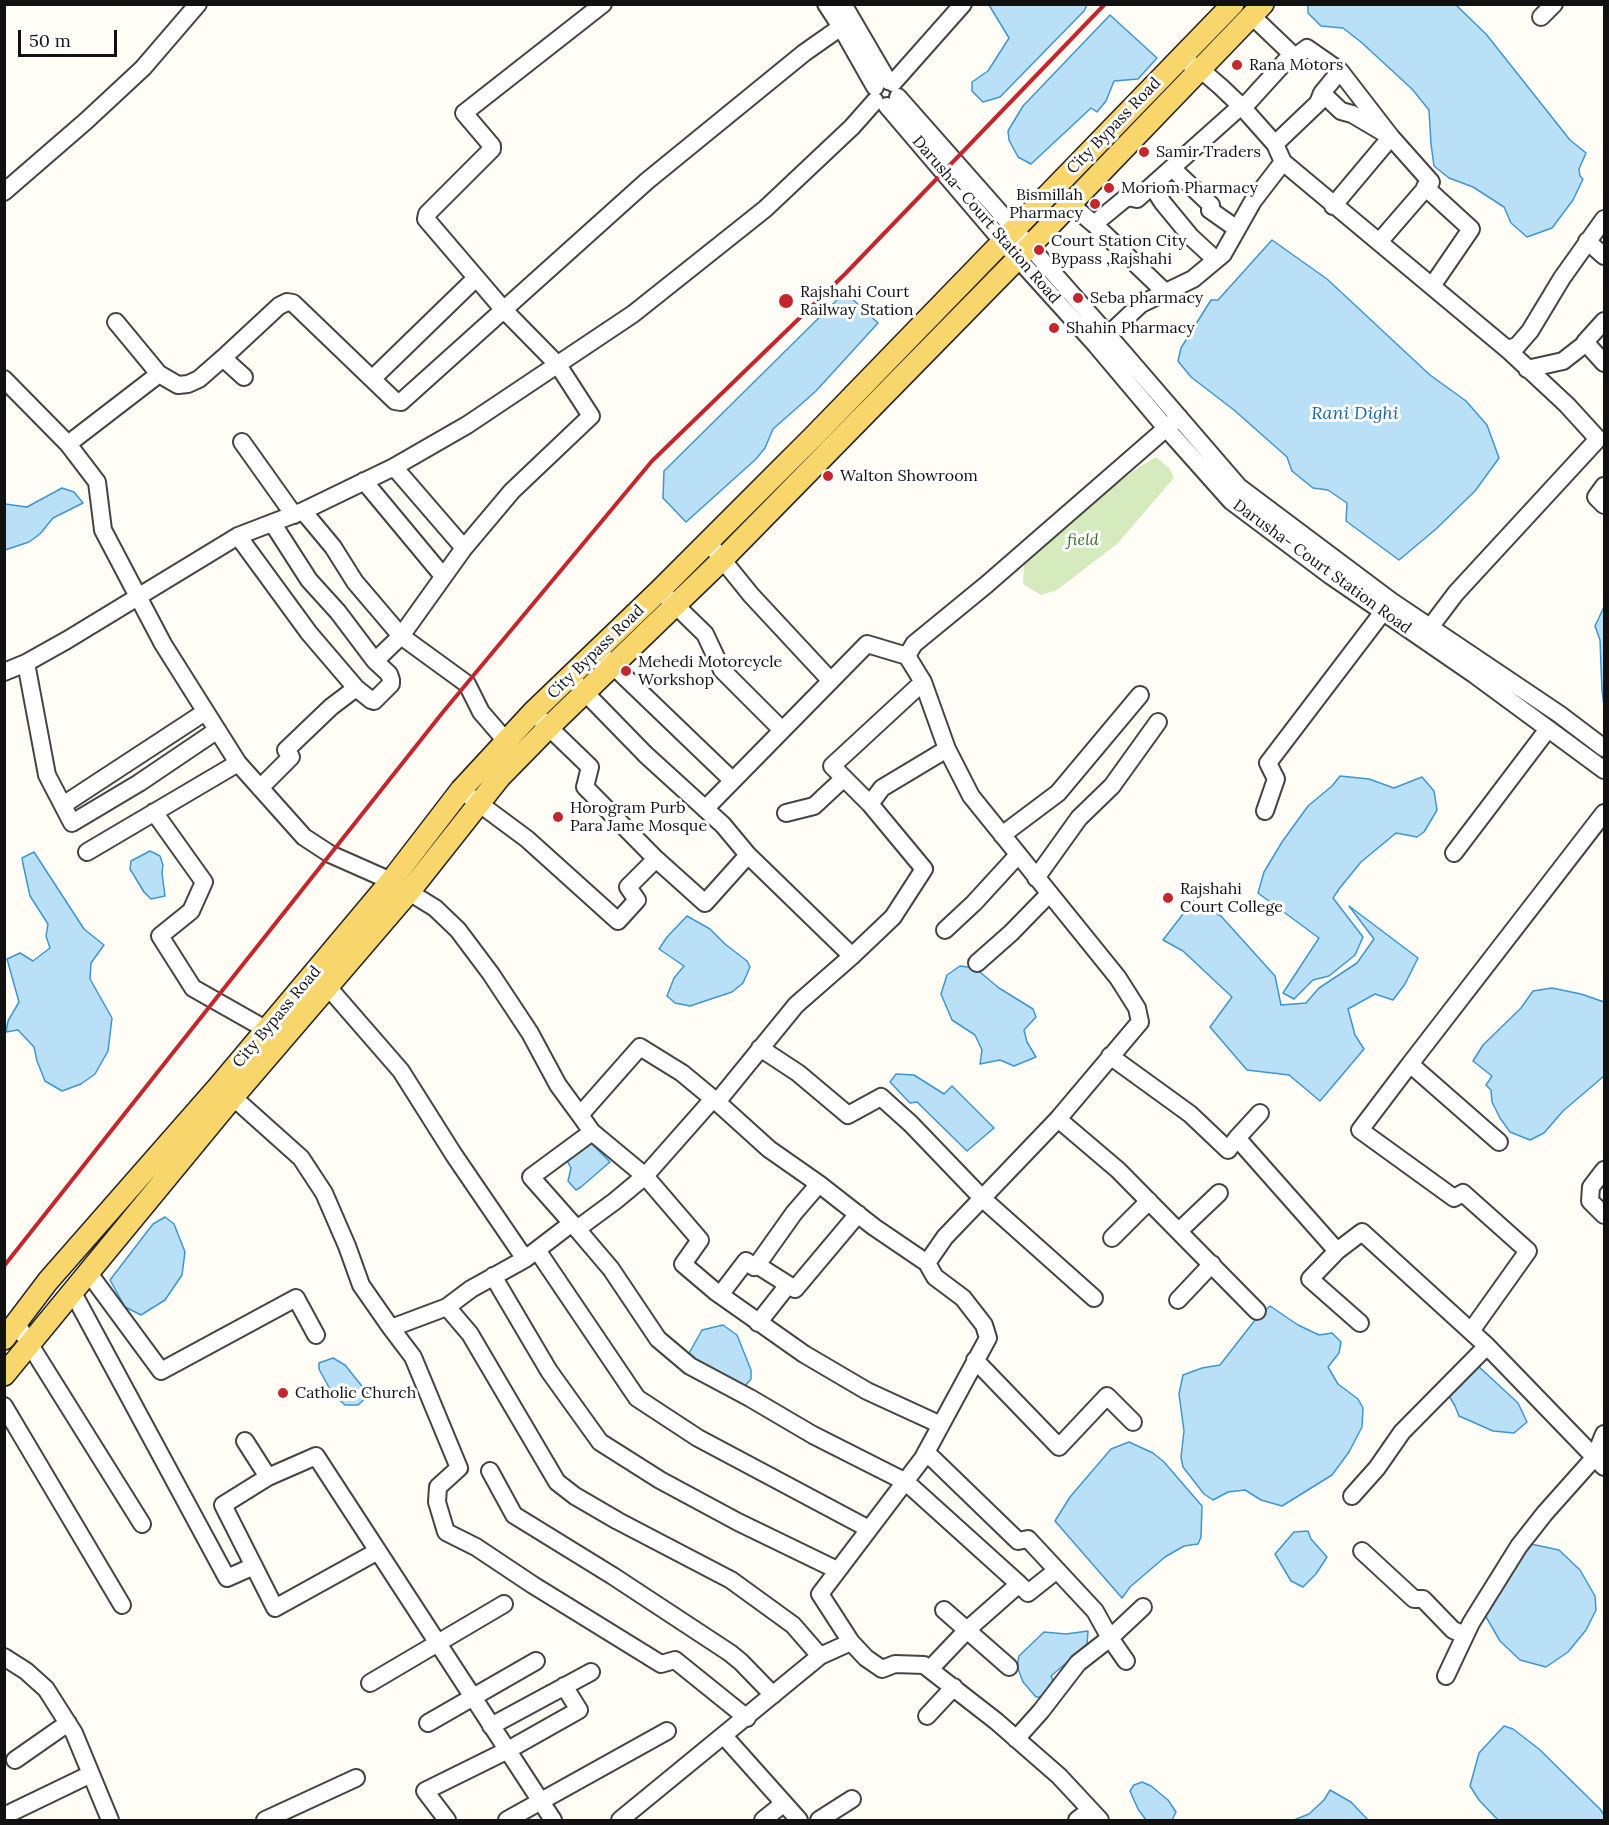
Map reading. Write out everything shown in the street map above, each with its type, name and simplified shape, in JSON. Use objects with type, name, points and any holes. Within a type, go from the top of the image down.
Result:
[{"type":"main road","name":"City Bypass Road","points":[[716,551],[1009,236],[1233,4]]},
{"type":"main road","points":[[4,1375],[88,1272],[226,1091],[328,987],[409,892],[478,803],[549,727],[577,685],[1024,252],[1257,10]]},
{"type":"main road","name":"City Bypass Road","points":[[11,1331],[48,1281],[226,1091],[267,1030],[391,881],[461,790],[533,712],[577,685]]},
{"type":"street","points":[[4,192],[143,68],[198,4]]},
{"type":"street","points":[[375,661],[401,636],[464,548],[512,491],[591,416],[558,365],[503,309],[426,219],[427,214],[492,149],[492,146],[464,113],[603,4]]},
{"type":"street","name":"Darusha- Court Station Road","points":[[826,4],[886,93],[1009,236],[1108,334],[1244,492],[1387,607]]},
{"type":"street","name":"Darusha- Court Station Road","points":[[843,4],[886,93]]},
{"type":"street","points":[[4,672],[26,663],[138,598],[238,536],[299,513],[394,467],[467,424],[633,314],[765,209],[886,93],[963,4]]},
{"type":"street","points":[[1541,17],[1554,4]]},
{"type":"street","points":[[1257,10],[1295,57],[1307,48],[1340,71],[1391,137],[1431,182],[1379,242]]},
{"type":"street","points":[[116,322],[159,374],[178,384],[188,384],[199,379],[279,306],[287,302],[293,303],[395,401],[401,402],[647,181],[804,52],[841,27]]},
{"type":"street","points":[[1094,224],[1127,197],[1137,199],[1242,107],[1292,54]]},
{"type":"street","points":[[1180,59],[1200,69],[1242,107],[1275,144],[1283,162],[1507,350],[1602,439],[1456,592],[1426,633]]},
{"type":"street","points":[[1275,144],[1318,103],[1322,93],[1340,71]]},
{"type":"street","points":[[1322,93],[1341,111],[1352,114],[1391,137]]},
{"type":"street","points":[[1334,206],[1391,137]]},
{"type":"street","points":[[1108,334],[1141,304],[1193,279],[1224,254],[1253,201],[1283,162]]},
{"type":"street","points":[[1172,168],[1211,205],[1210,210],[1237,229]]},
{"type":"street","points":[[1152,186],[1191,237],[1216,260]]},
{"type":"street","points":[[1425,187],[1471,229],[1432,286]]},
{"type":"street","points":[[1070,204],[1166,293]]},
{"type":"street","points":[[1507,350],[1517,346],[1530,331],[1587,241],[1605,219]]},
{"type":"street","points":[[1587,241],[1605,256]]},
{"type":"street","name":"Darusha- Court Station Road","points":[[1024,252],[1096,345],[1231,501],[1426,633],[1558,714],[1605,748]]},
{"type":"street","points":[[372,379],[476,278]]},
{"type":"street","points":[[1527,369],[1563,361],[1586,343],[1605,321]]},
{"type":"street","points":[[1586,343],[1605,363]]},
{"type":"street","points":[[223,358],[244,377]]},
{"type":"street","points":[[68,444],[159,374]]},
{"type":"street","points":[[4,379],[68,444],[97,482],[103,530],[138,598],[216,731],[238,763],[304,837],[330,854],[391,881],[435,908],[458,930],[491,974],[530,1033],[558,1085],[592,1132],[645,1176],[700,1240],[683,1264],[720,1295],[804,1354],[867,1391],[940,1425]]},
{"type":"street","points":[[907,656],[914,644],[986,585],[1179,417]]},
{"type":"street","points":[[242,442],[299,513],[333,547],[355,582],[401,636],[467,684],[481,712],[506,741]]},
{"type":"street","points":[[394,467],[464,548]]},
{"type":"street","points":[[364,481],[443,576]]},
{"type":"street","points":[[1605,486],[1596,497],[1605,505]]},
{"type":"street","points":[[238,536],[309,633],[356,688],[374,700],[391,684],[389,674],[375,661],[338,612],[309,580],[273,524]]},
{"type":"street","points":[[716,551],[751,595],[831,681]]},
{"type":"street","points":[[667,597],[705,634],[722,670],[782,730]]},
{"type":"street","points":[[1265,811],[1276,779],[1268,763],[1387,607]]},
{"type":"street","name":"Darusha- Court Station Road","points":[[1426,633],[1475,675],[1605,770]]},
{"type":"street","points":[[705,809],[867,644],[907,656],[923,682],[947,748],[971,796],[1118,978],[1137,1008],[1140,1022],[1058,1119],[945,1237],[927,1263]]},
{"type":"street","points":[[605,658],[732,780]]},
{"type":"street","points":[[26,663],[47,775],[72,824],[139,783],[216,731]]},
{"type":"street","points":[[391,1328],[447,1307],[471,1288],[531,1254],[615,1201],[645,1176],[715,1101],[796,1005],[852,956],[892,916],[924,869],[870,804],[832,766],[923,682]]},
{"type":"street","points":[[577,685],[646,755],[723,825],[748,855],[852,956]]},
{"type":"street","points":[[260,788],[291,757],[286,750],[356,688]]},
{"type":"street","points":[[1002,835],[1058,793],[1140,694]]},
{"type":"street","points":[[63,805],[205,712]]},
{"type":"street","points":[[533,712],[590,767],[585,787],[705,903],[748,855]]},
{"type":"street","points":[[1036,878],[1079,818],[1112,786],[1158,722]]},
{"type":"street","points":[[1454,853],[1548,729]]},
{"type":"street","points":[[870,804],[882,788],[947,748]]},
{"type":"street","points":[[87,852],[238,763]]},
{"type":"street","points":[[786,813],[814,806],[844,778]]},
{"type":"street","points":[[461,790],[527,838],[618,921],[637,900],[628,887],[656,858]]},
{"type":"street","points":[[154,812],[204,882],[191,911],[160,936],[193,988],[267,1030]]},
{"type":"street","points":[[1471,1331],[1528,1251],[1463,1193],[1454,1198],[1360,1130],[1605,813]]},
{"type":"street","points":[[945,930],[974,903],[1018,855]]},
{"type":"street","points":[[977,963],[1011,933],[1049,894]]},
{"type":"street","points":[[328,987],[401,1071],[454,1155],[531,1254],[637,1398],[698,1438],[869,1529]]},
{"type":"street","points":[[580,1115],[640,1047],[682,1073],[769,1149],[927,1263],[935,1277],[963,1298],[984,1325],[988,1338],[926,1452],[906,1482],[820,1594],[851,1642],[866,1658],[882,1669],[895,1664],[924,1665],[930,1669],[1059,1776],[1089,1817]]},
{"type":"street","points":[[760,1048],[798,1073],[848,1115],[881,1097],[983,1199],[1094,1298]]},
{"type":"street","points":[[1110,1056],[1190,1114],[1228,1150],[1260,1113]]},
{"type":"street","points":[[1410,1064],[1499,1142]]},
{"type":"street","points":[[226,1091],[301,1158],[324,1193],[361,1285],[413,1357],[459,1468],[438,1487],[437,1502],[446,1532],[476,1547],[661,1664],[675,1660],[747,1718]]},
{"type":"street","points":[[1058,1119],[1118,1170],[1257,1311]]},
{"type":"street","points":[[592,1132],[531,1177],[611,1269],[658,1339],[690,1366],[813,1435],[906,1482],[1028,1593],[1057,1570]]},
{"type":"street","points":[[1237,1138],[1337,1251]]},
{"type":"street","points":[[1605,1170],[1592,1187],[1590,1201],[1605,1215]]},
{"type":"street","points":[[757,1265],[794,1213],[819,1184]]},
{"type":"street","points":[[1179,1231],[1219,1193]]},
{"type":"street","points":[[1112,1238],[1149,1201]]},
{"type":"street","points":[[720,1295],[746,1262],[754,1267],[757,1265],[795,1289],[858,1214]]},
{"type":"street","points":[[1359,1323],[1310,1279],[1337,1251],[1362,1232],[1471,1331],[1599,1463]]},
{"type":"street","points":[[1178,1300],[1212,1264]]},
{"type":"street","points":[[88,1272],[161,1371],[296,1298],[316,1335]]},
{"type":"street","points":[[494,1276],[549,1371],[600,1442],[650,1474],[728,1517],[837,1570]]},
{"type":"street","points":[[758,1323],[788,1285]]},
{"type":"street","points":[[72,1291],[228,1578],[254,1566]]},
{"type":"street","points":[[447,1307],[470,1334],[557,1482],[575,1496],[618,1521],[731,1580],[793,1625],[820,1656]]},
{"type":"street","points":[[11,1331],[30,1343],[142,1524]]},
{"type":"street","points":[[1352,1496],[1377,1468],[1402,1432],[1486,1346]]},
{"type":"street","points":[[975,1360],[1059,1447],[1107,1396],[1133,1422]]},
{"type":"street","points":[[4,1406],[122,1605]]},
{"type":"street","points":[[1446,1676],[1465,1635],[1519,1546],[1545,1513],[1599,1463],[1605,1434]]},
{"type":"street","points":[[245,1441],[268,1477]]},
{"type":"street","points":[[926,1452],[1018,1540],[1028,1539],[1095,1611],[1126,1661]]},
{"type":"street","points":[[378,1551],[275,1608],[223,1505],[268,1477],[316,1456],[508,1750],[553,1821]]},
{"type":"street","points":[[490,1471],[514,1515],[614,1576],[730,1653],[773,1695]]},
{"type":"street","points":[[1362,1551],[1414,1599],[1423,1599],[1453,1630],[1465,1635]]},
{"type":"street","points":[[930,1669],[968,1629],[1018,1584]]},
{"type":"street","points":[[370,1683],[438,1645],[504,1604]]},
{"type":"street","points":[[1016,1739],[1078,1663],[1110,1638],[1143,1607]]},
{"type":"street","points":[[944,1610],[1010,1667]]},
{"type":"street","points":[[620,1821],[820,1656],[851,1642]]},
{"type":"street","points":[[4,1657],[26,1671],[46,1689],[68,1723],[110,1821]]},
{"type":"street","points":[[428,1723],[536,1661]]},
{"type":"street","points":[[491,1726],[591,1672]]},
{"type":"street","points":[[447,1821],[425,1791],[508,1750],[579,1710],[564,1686]]},
{"type":"street","points":[[927,1716],[954,1687]]},
{"type":"street","points":[[15,1760],[68,1723]]},
{"type":"street","points":[[507,1821],[667,1731]]},
{"type":"street","points":[[724,1736],[799,1821]]},
{"type":"street","points":[[4,1816],[91,1774]]},
{"type":"street","points":[[266,1821],[356,1778]]},
{"type":"street","points":[[819,1821],[852,1799]]},
{"type":"street","points":[[763,1821],[783,1804]]},
{"type":"green space","name":"field","points":[[1156,457],[1170,469],[1174,478],[1117,544],[1057,590],[1041,595],[1023,584],[1024,563],[1061,526],[1139,467]]},
{"type":"water","points":[[989,5],[1087,5],[1084,11],[1000,97],[983,102],[972,91],[972,82],[988,71],[1009,38]]},
{"type":"water","points":[[1308,5],[1456,5],[1486,34],[1570,140],[1586,153],[1579,169],[1583,179],[1573,200],[1552,228],[1527,237],[1511,223],[1504,207],[1473,187],[1449,178],[1434,166],[1429,110],[1412,89],[1343,28],[1321,26],[1308,13]]},
{"type":"water","points":[[1110,15],[1157,58],[1138,79],[1114,81],[1106,101],[1097,112],[1091,108],[1031,164],[1018,157],[1009,140],[1008,131],[1023,106]]},
{"type":"water","name":"Rani Dighi","points":[[1272,240],[1327,279],[1430,375],[1466,401],[1487,425],[1499,458],[1475,491],[1436,529],[1399,560],[1346,521],[1347,503],[1328,490],[1313,488],[1292,471],[1287,457],[1234,410],[1191,377],[1178,361],[1181,348],[1211,300],[1218,300]]},
{"type":"water","points":[[845,292],[878,323],[816,391],[773,429],[765,448],[756,459],[686,522],[663,498],[664,471]]},
{"type":"water","points":[[62,488],[74,492],[83,503],[53,518],[40,534],[29,542],[5,550],[5,504],[27,507]]},
{"type":"water","points":[[1604,607],[1604,706],[1600,640],[1595,626]]},
{"type":"water","points":[[1340,776],[1369,779],[1394,788],[1422,777],[1434,791],[1437,810],[1424,832],[1417,837],[1396,833],[1361,862],[1339,889],[1333,898],[1363,937],[1355,955],[1329,976],[1313,980],[1294,999],[1283,993],[1319,938],[1258,893],[1264,872],[1282,842],[1308,806],[1332,786]]},
{"type":"water","points":[[150,851],[160,856],[163,865],[165,896],[151,899],[130,869],[131,861]]},
{"type":"water","points":[[34,852],[84,929],[104,945],[91,963],[90,979],[112,1018],[108,1051],[95,1074],[81,1084],[62,1091],[45,1081],[34,1047],[18,1030],[6,1032],[8,1021],[19,1002],[7,959],[20,953],[33,961],[50,948],[46,936],[48,924],[30,896],[22,858]]},
{"type":"water","points":[[1193,901],[1221,916],[1275,976],[1281,1005],[1306,1003],[1319,988],[1357,963],[1374,939],[1349,906],[1418,958],[1405,984],[1393,1000],[1375,994],[1348,1009],[1355,1035],[1364,1049],[1320,1101],[1289,1075],[1247,1070],[1210,1027],[1232,997],[1183,951],[1163,940]]},
{"type":"water","points":[[687,916],[710,929],[747,961],[750,967],[743,983],[732,992],[690,1006],[675,1003],[667,996],[674,978],[684,966],[659,949]]},
{"type":"water","points":[[960,966],[975,968],[999,988],[1033,1009],[1036,1017],[1024,1030],[1027,1042],[1036,1057],[1014,1066],[1000,1060],[980,1064],[982,1050],[975,1035],[952,1020],[941,994],[947,975]]},
{"type":"water","points":[[1552,988],[1604,1002],[1604,1076],[1563,1111],[1544,1133],[1530,1140],[1510,1132],[1500,1118],[1492,1102],[1491,1090],[1486,1085],[1492,1076],[1473,1061],[1483,1045],[1521,1008],[1533,991]]},
{"type":"water","points":[[896,1074],[914,1075],[944,1094],[952,1086],[994,1128],[967,1151],[917,1102],[910,1103],[890,1082]]},
{"type":"water","points":[[587,1139],[610,1162],[576,1190],[568,1181],[571,1168],[566,1159]]},
{"type":"water","points":[[165,1217],[174,1224],[185,1252],[182,1275],[165,1300],[141,1315],[125,1307],[110,1280],[153,1224]]},
{"type":"water","points":[[1270,1306],[1298,1325],[1319,1335],[1332,1333],[1341,1342],[1339,1353],[1328,1367],[1338,1384],[1358,1399],[1363,1408],[1362,1427],[1349,1452],[1332,1475],[1282,1506],[1261,1500],[1245,1490],[1228,1492],[1213,1500],[1204,1494],[1183,1467],[1181,1457],[1184,1431],[1179,1394],[1183,1375],[1202,1368],[1220,1365],[1255,1320]]},
{"type":"water","points":[[723,1325],[737,1335],[751,1370],[751,1379],[739,1393],[688,1355],[702,1330]]},
{"type":"water","points":[[333,1358],[345,1365],[369,1395],[358,1405],[345,1405],[332,1393],[319,1369],[319,1363]]},
{"type":"water","points":[[1477,1365],[1518,1403],[1527,1422],[1514,1433],[1493,1431],[1459,1416],[1446,1391]]},
{"type":"water","points":[[1129,1442],[1153,1453],[1164,1462],[1202,1506],[1201,1537],[1198,1544],[1184,1546],[1165,1557],[1130,1587],[1122,1598],[1055,1521],[1070,1497],[1111,1449]]},
{"type":"water","points":[[1308,1531],[1311,1539],[1327,1557],[1316,1574],[1303,1587],[1291,1581],[1275,1554],[1294,1532]]},
{"type":"water","points":[[1531,1544],[1559,1550],[1580,1570],[1595,1596],[1596,1610],[1586,1630],[1568,1652],[1546,1667],[1520,1660],[1500,1641],[1482,1610]]},
{"type":"water","points":[[1088,1631],[1087,1645],[1051,1676],[1057,1689],[1047,1697],[1036,1697],[1023,1682],[1017,1666],[1019,1656],[1044,1632],[1066,1634]]},
{"type":"water","points":[[1504,1726],[1513,1729],[1539,1749],[1600,1809],[1604,1820],[1498,1820],[1479,1800],[1470,1786],[1479,1753]]},
{"type":"water","points":[[1142,1782],[1151,1786],[1168,1800],[1176,1812],[1172,1820],[1146,1820],[1130,1791],[1134,1785]]},
{"type":"water","points":[[1330,1790],[1351,1802],[1368,1820],[1294,1820],[1309,1814],[1324,1800]]},
{"type":"railway","points":[[4,1266],[443,712],[652,461],[845,274],[1105,4]]},
{"type":"place","name":"Rana Motors","points":[[1237,65]]},
{"type":"place","name":"Samir Traders","points":[[1144,152]]},
{"type":"place","name":"Moriom Pharmacy","points":[[1109,188]]},
{"type":"place","name":"Bismillah Pharmacy","points":[[1095,204]]},
{"type":"place","name":"Court Station City Bypass ,Rajshahi","points":[[1039,250]]},
{"type":"place","name":"Seba pharmacy","points":[[1078,298]]},
{"type":"place","name":"Rajshahi Court Railway Station","points":[[786,301]]},
{"type":"place","name":"Shahin Pharmacy","points":[[1054,328]]},
{"type":"place","name":"Walton Showroom","points":[[828,476]]},
{"type":"place","name":"Mehedi Motorcycle Workshop","points":[[626,671]]},
{"type":"place","name":"Horogram Purb Para Jame Mosque","points":[[558,817]]},
{"type":"place","name":"Rajshahi Court College","points":[[1168,898]]},
{"type":"place","name":"Catholic Church","points":[[283,1393]]}]
